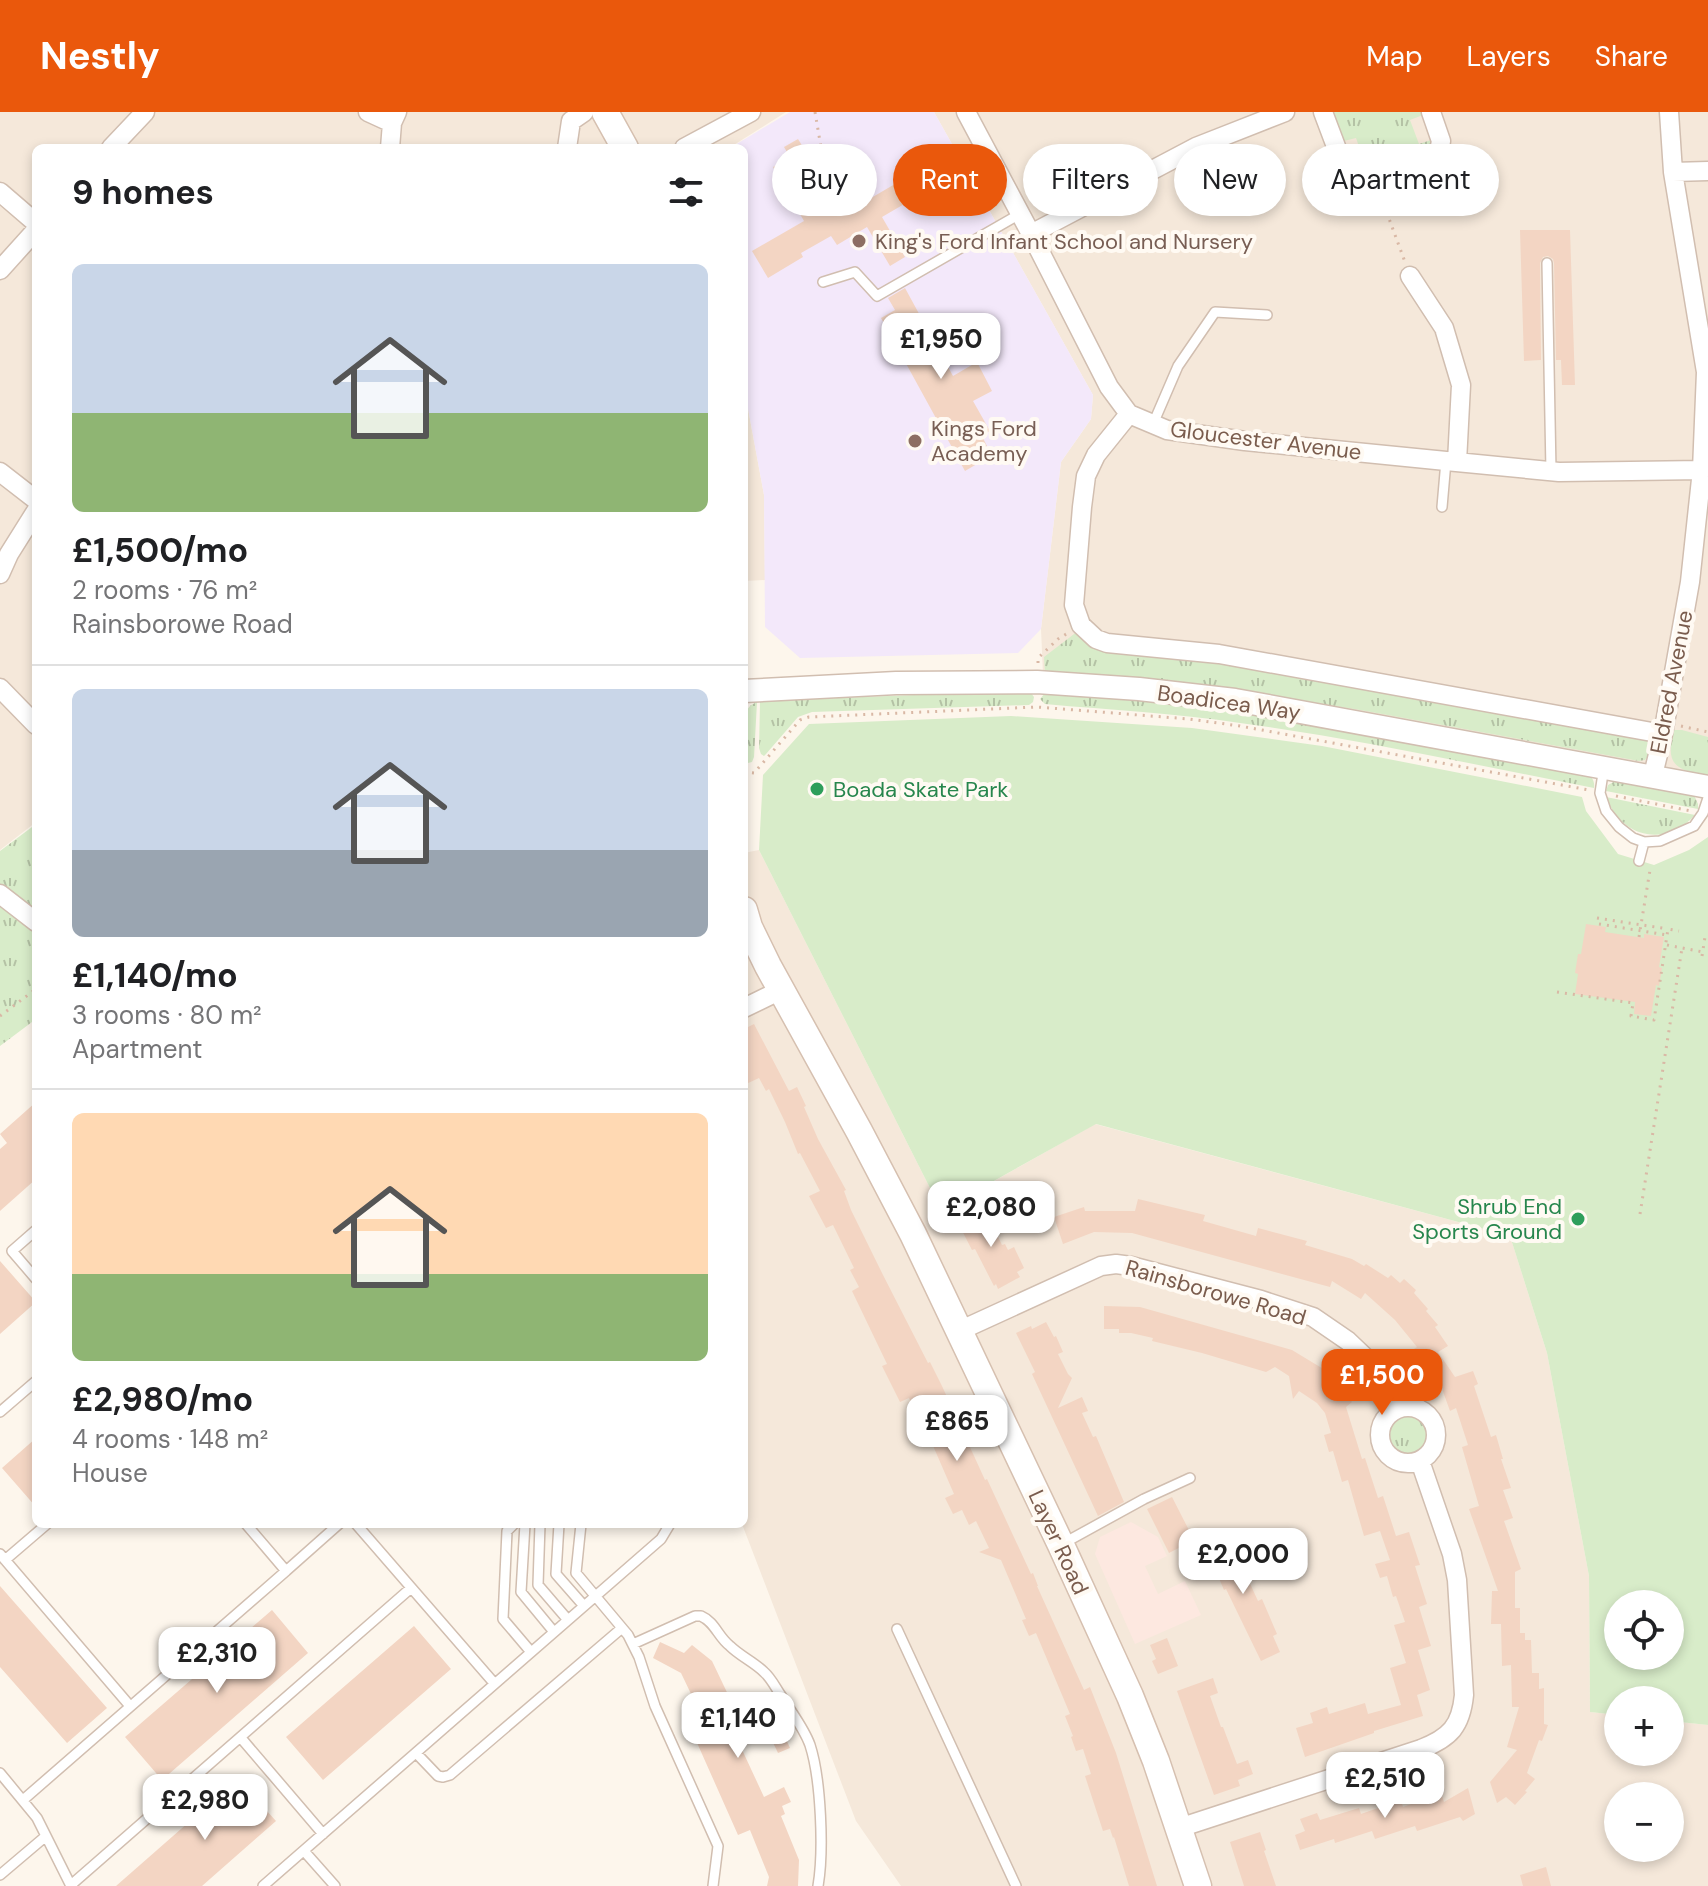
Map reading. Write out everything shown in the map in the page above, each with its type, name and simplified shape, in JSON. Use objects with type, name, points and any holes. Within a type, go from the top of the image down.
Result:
[{"type":"main road","points":[[605,112],[623,144]]},
{"type":"main road","name":"Layer Road","points":[[748,924],[886,1184],[1061,1545],[1130,1696],[1156,1761],[1198,1886]]},
{"type":"street","points":[[115,144],[145,112]]},
{"type":"street","points":[[368,112],[394,117],[391,144]]},
{"type":"street","points":[[568,144],[571,121],[584,112]]},
{"type":"street","points":[[691,144],[751,112]]},
{"type":"street","points":[[966,112],[1109,387],[1129,414],[1096,455],[1086,476],[1074,605],[1081,625]]},
{"type":"street","points":[[1031,234],[1196,147],[1285,112]]},
{"type":"street","points":[[1323,112],[1335,144]]},
{"type":"street","points":[[1431,112],[1440,144]]},
{"type":"street","name":"Eldred Avenue","points":[[1653,775],[1690,582],[1702,470],[1707,372],[1673,172],[1669,112]]},
{"type":"street","points":[[1673,172],[1708,171]]},
{"type":"street","points":[[0,192],[32,220]]},
{"type":"street","points":[[0,270],[32,234]]},
{"type":"street","points":[[1410,276],[1444,328],[1461,385],[1452,462]]},
{"type":"street","name":"Gloucester Avenue","points":[[1129,414],[1167,430],[1452,462],[1551,471],[1702,470]]},
{"type":"street","points":[[0,472],[32,497]]},
{"type":"street","points":[[0,574],[32,517]]},
{"type":"street","name":"Boadicea Way","points":[[1081,625],[1096,639],[1107,643],[1219,654],[1664,728]]},
{"type":"street","name":"Boadicea Way","points":[[748,691],[896,683],[1037,682],[1139,689],[1235,700],[1708,787]]},
{"type":"street","points":[[0,688],[32,721]]},
{"type":"street","points":[[0,894],[32,919]]},
{"type":"street","points":[[748,1006],[781,990]]},
{"type":"street","name":"Rainsborowe Road","points":[[959,1331],[1101,1266],[1131,1266],[1313,1317],[1348,1341],[1369,1361],[1385,1383],[1397,1409]]},
{"type":"street","points":[[1415,1407],[1430,1416],[1434,1424],[1437,1432],[1433,1449],[1420,1461],[1402,1463],[1394,1460],[1382,1447],[1380,1429],[1397,1409],[1415,1407]]},
{"type":"street","points":[[1179,1828],[1421,1749],[1439,1742],[1453,1728],[1462,1713],[1464,1695],[1457,1580],[1452,1554],[1420,1461]]},
{"type":"lane","points":[[823,282],[855,272],[877,296],[1020,214]]},
{"type":"lane","points":[[1547,263],[1551,471]]},
{"type":"lane","points":[[1153,424],[1178,366],[1215,312],[1267,315]]},
{"type":"lane","points":[[1442,507],[1452,462]]},
{"type":"lane","points":[[1604,767],[1600,793],[1606,811],[1619,827],[1644,842],[1660,841],[1694,826],[1708,798]]},
{"type":"lane","points":[[1639,861],[1644,842]]},
{"type":"lane","points":[[12,1251],[32,1234]]},
{"type":"lane","points":[[0,1248],[12,1251],[32,1274]]},
{"type":"lane","points":[[0,1412],[32,1384]]},
{"type":"lane","points":[[1061,1545],[1144,1499],[1190,1478]]},
{"type":"lane","points":[[42,1528],[3,1557],[130,1706]]},
{"type":"lane","points":[[249,1528],[286,1571]]},
{"type":"lane","points":[[23,1800],[334,1528]]},
{"type":"lane","points":[[359,1528],[494,1683]]},
{"type":"lane","points":[[510,1528],[503,1619],[531,1652]]},
{"type":"lane","points":[[525,1528],[521,1592],[554,1632]]},
{"type":"lane","points":[[540,1528],[538,1585],[568,1620]]},
{"type":"lane","points":[[559,1528],[556,1574],[584,1606]]},
{"type":"lane","points":[[581,1528],[576,1573],[622,1628],[639,1657],[655,1706],[718,1846],[713,1886]]},
{"type":"lane","points":[[263,1886],[661,1539],[668,1528]]},
{"type":"lane","points":[[0,1773],[37,1818],[71,1885],[411,1588]]},
{"type":"lane","points":[[633,1644],[701,1616],[733,1649],[765,1672],[810,1745],[820,1820],[818,1886]]},
{"type":"lane","points":[[416,1753],[438,1776],[450,1775],[622,1628]]},
{"type":"lane","points":[[897,1629],[1016,1886]]},
{"type":"lane","points":[[241,1738],[323,1834]]},
{"type":"lane","points":[[0,1875],[46,1836]]},
{"type":"lane","points":[[304,1851],[335,1886]]},
{"type":"path","points":[[815,112],[820,144]]},
{"type":"path","points":[[1388,216],[1410,276]]},
{"type":"path","points":[[1037,682],[1038,658],[1058,639],[1081,625]]},
{"type":"path","points":[[748,772],[754,773],[800,720],[809,717],[1037,707],[1240,726],[1703,813]]},
{"type":"path","points":[[1664,728],[1708,732]]},
{"type":"path","points":[[1639,937],[1647,883]]},
{"type":"path","points":[[1597,918],[1667,935]]},
{"type":"path","points":[[1599,924],[1679,931]]},
{"type":"path","points":[[1557,992],[1633,1003],[1631,1016],[1654,1020],[1668,929]]},
{"type":"path","points":[[1666,945],[1702,954],[1706,946],[1705,937]]},
{"type":"path","points":[[1640,1214],[1682,948]]},
{"type":"path","points":[[0,1016],[32,993]]},
{"type":"shaded area","points":[[0,112],[786,112],[735,144],[32,144],[32,825],[0,850]]},
{"type":"shaded area","name":"Kings Ford Academy","points":[[790,112],[934,112],[952,144],[893,144],[893,216],[992,216],[1093,395],[1091,419],[1061,462],[1041,629],[1018,653],[800,658],[765,627],[764,495],[748,409],[748,144],[737,144]]},
{"type":"shaded area","points":[[934,112],[1708,112],[1708,778],[1566,749],[1219,688],[1043,674],[1041,629],[1061,462],[1091,419],[1093,395],[992,216],[1007,216],[1007,144],[952,144]]},
{"type":"shaded area","points":[[748,409],[764,495],[765,580],[748,581]]},
{"type":"shaded area","points":[[759,850],[932,1192],[957,1202],[1095,1124],[1510,1236],[1547,1353],[1589,1576],[1590,1712],[1604,1714],[1604,1766],[1684,1766],[1684,1722],[1708,1725],[1708,1886],[901,1886],[856,1821],[744,1528],[748,1528],[748,852]]},
{"type":"shaded area","points":[[1131,1522],[1158,1537],[1167,1556],[1145,1566],[1158,1594],[1185,1581],[1201,1615],[1135,1644],[1095,1554],[1100,1537]]},
{"type":"green space","points":[[1329,112],[1425,112],[1410,120],[1419,144],[1358,144],[1356,138],[1339,140]]},
{"type":"green space","points":[[1078,631],[1643,737],[1650,751],[1645,760],[1639,761],[1218,687],[1045,673],[1044,657]]},
{"type":"green space","points":[[1031,693],[1034,697],[1029,705],[812,712],[798,717],[764,756],[759,748],[760,701]]},
{"type":"green space","points":[[1045,693],[1211,705],[1587,773],[1593,779],[1594,788],[1284,729],[1045,704],[1040,699]]},
{"type":"green space","points":[[757,702],[754,757],[748,763],[748,708]]},
{"type":"green space","name":"Shrub End Sports Ground","points":[[1011,716],[1192,728],[1322,746],[1582,797],[1586,811],[1618,854],[1654,865],[1689,850],[1708,837],[1708,1725],[1684,1722],[1684,1686],[1604,1686],[1604,1714],[1590,1712],[1589,1576],[1547,1353],[1510,1236],[1096,1124],[956,1202],[932,1192],[759,850],[763,775],[809,724]]},
{"type":"green space","points":[[1674,730],[1708,737],[1708,776],[1681,768],[1672,759]]},
{"type":"green space","points":[[1619,779],[1694,795],[1698,809],[1606,791],[1608,785]]},
{"type":"green space","points":[[1606,797],[1695,815],[1671,832],[1645,834],[1622,822]]},
{"type":"green space","points":[[32,827],[32,1022],[0,1046],[0,851]]},
{"type":"green space","points":[[1409,1416],[1422,1422],[1428,1435],[1422,1448],[1409,1454],[1396,1448],[1390,1435],[1396,1422]]},
{"type":"building","points":[[893,185],[893,211],[882,217],[905,257],[890,266],[867,227],[837,245],[831,236],[801,253],[803,257],[768,278],[752,251],[804,221],[801,216],[877,216],[877,194]]},
{"type":"building","points":[[1520,230],[1570,230],[1575,385],[1562,385],[1561,360],[1556,360],[1554,263],[1548,256],[1543,257],[1540,263],[1541,360],[1524,361]]},
{"type":"building","points":[[905,288],[953,376],[977,362],[992,391],[973,401],[990,431],[982,436],[987,446],[977,452],[982,461],[965,471],[881,318],[895,310],[888,298]]},
{"type":"building","points":[[1586,924],[1606,927],[1605,932],[1644,938],[1644,934],[1664,937],[1659,967],[1662,968],[1651,1016],[1634,1014],[1635,1002],[1575,994],[1578,974],[1575,973]]},
{"type":"building","points":[[754,1024],[789,1091],[797,1087],[818,1139],[846,1190],[851,1210],[930,1362],[1033,1573],[1084,1690],[1090,1687],[1116,1753],[1157,1886],[1129,1886],[1114,1837],[1110,1829],[1103,1831],[1085,1776],[1091,1774],[1083,1749],[1076,1751],[1065,1716],[1070,1714],[1036,1633],[1029,1636],[1022,1620],[1026,1619],[1001,1560],[979,1552],[989,1548],[976,1521],[969,1525],[962,1510],[953,1514],[945,1498],[954,1494],[924,1425],[909,1398],[900,1402],[882,1366],[887,1364],[852,1291],[859,1287],[850,1270],[854,1268],[833,1225],[826,1228],[809,1196],[820,1191],[798,1154],[769,1089],[766,1091],[759,1078],[748,1083],[748,1027]]},
{"type":"building","points":[[32,1106],[32,1183],[0,1211],[0,1149],[7,1143],[0,1134]]},
{"type":"building","points":[[1138,1199],[1205,1215],[1203,1221],[1256,1236],[1258,1228],[1307,1241],[1305,1245],[1352,1259],[1364,1266],[1366,1264],[1388,1278],[1391,1275],[1400,1283],[1404,1279],[1416,1290],[1414,1293],[1438,1325],[1435,1327],[1448,1346],[1438,1352],[1455,1377],[1473,1371],[1478,1384],[1474,1386],[1491,1437],[1496,1435],[1511,1488],[1503,1490],[1513,1518],[1504,1521],[1521,1569],[1515,1572],[1515,1608],[1520,1608],[1520,1633],[1525,1633],[1525,1640],[1531,1640],[1532,1673],[1539,1673],[1539,1689],[1544,1688],[1544,1724],[1548,1725],[1527,1773],[1535,1779],[1515,1805],[1506,1797],[1497,1803],[1490,1782],[1517,1750],[1507,1747],[1519,1707],[1512,1707],[1511,1665],[1502,1666],[1501,1624],[1491,1624],[1492,1591],[1498,1591],[1469,1509],[1479,1506],[1462,1447],[1468,1445],[1456,1408],[1450,1411],[1436,1372],[1429,1377],[1411,1351],[1417,1347],[1395,1320],[1365,1293],[1361,1299],[1332,1281],[1330,1287],[1132,1233],[1094,1232],[1063,1244],[1054,1217],[1084,1207],[1085,1211],[1135,1211]]},
{"type":"building","points":[[984,1208],[1002,1245],[1005,1244],[1008,1250],[1014,1247],[1024,1268],[1017,1272],[1020,1277],[998,1289],[957,1221]]},
{"type":"building","points":[[0,1261],[32,1297],[32,1306],[0,1334]]},
{"type":"building","points":[[1104,1306],[1140,1307],[1292,1350],[1325,1370],[1352,1402],[1346,1407],[1378,1498],[1383,1496],[1396,1536],[1409,1532],[1420,1565],[1415,1566],[1427,1604],[1419,1607],[1431,1646],[1418,1650],[1430,1690],[1417,1695],[1423,1716],[1305,1757],[1296,1728],[1313,1723],[1310,1713],[1327,1707],[1329,1714],[1365,1703],[1368,1714],[1401,1705],[1390,1668],[1406,1663],[1394,1625],[1405,1622],[1387,1576],[1380,1578],[1375,1564],[1390,1560],[1380,1531],[1364,1536],[1348,1480],[1342,1482],[1333,1451],[1329,1452],[1324,1435],[1331,1433],[1325,1413],[1317,1403],[1299,1391],[1293,1399],[1289,1376],[1275,1367],[1266,1372],[1152,1341],[1153,1338],[1119,1333],[1119,1329],[1104,1329]]},
{"type":"building","points":[[1046,1322],[1056,1336],[1063,1352],[1058,1354],[1072,1378],[1058,1408],[1082,1397],[1088,1411],[1082,1413],[1093,1437],[1096,1436],[1124,1502],[1098,1516],[1016,1333]]},
{"type":"building","points":[[32,1442],[32,1502],[2,1468]]},
{"type":"building","points":[[1172,1497],[1194,1540],[1169,1553],[1147,1509]]},
{"type":"building","points":[[1223,1532],[1234,1559],[1252,1563],[1247,1577],[1258,1601],[1262,1599],[1277,1634],[1273,1636],[1280,1652],[1261,1661],[1224,1590],[1203,1541]]},
{"type":"building","points":[[0,1586],[107,1708],[67,1743],[0,1667]]},
{"type":"building","points":[[272,1610],[308,1653],[162,1780],[125,1737]]},
{"type":"building","points":[[414,1626],[451,1669],[323,1780],[286,1737]]},
{"type":"building","points":[[1167,1638],[1178,1666],[1158,1674],[1150,1645]]},
{"type":"building","points":[[660,1642],[684,1653],[692,1645],[712,1661],[734,1707],[765,1693],[790,1748],[778,1753],[766,1728],[738,1741],[764,1797],[784,1787],[791,1802],[782,1806],[785,1814],[781,1816],[799,1860],[798,1886],[767,1886],[769,1877],[750,1830],[738,1835],[690,1727],[704,1721],[681,1673],[653,1658]]},
{"type":"building","points":[[1213,1678],[1218,1693],[1210,1696],[1221,1727],[1237,1764],[1248,1760],[1253,1774],[1238,1780],[1240,1786],[1214,1795],[1177,1691]]},
{"type":"building","points":[[238,1779],[276,1821],[202,1886],[116,1886]]},
{"type":"building","points":[[1468,1788],[1475,1814],[1463,1821],[1460,1817],[1417,1831],[1415,1826],[1375,1839],[1372,1831],[1300,1850],[1295,1835],[1305,1831],[1300,1819],[1317,1813],[1320,1820],[1359,1808],[1361,1814],[1401,1800],[1403,1807],[1441,1793],[1444,1802]]},
{"type":"building","points":[[1260,1832],[1276,1886],[1244,1886],[1230,1842]]},
{"type":"building","points":[[1546,1867],[1551,1886],[1523,1886],[1520,1875]]},
{"type":"place","name":"King's Ford Infant School and Nursery","points":[[859,241]]},
{"type":"place","name":"Kings Ford Academy","points":[[915,441]]},
{"type":"place","name":"Boada Skate Park","points":[[817,789]]},
{"type":"place","name":"Shrub End Sports Ground","points":[[1578,1219]]}]
